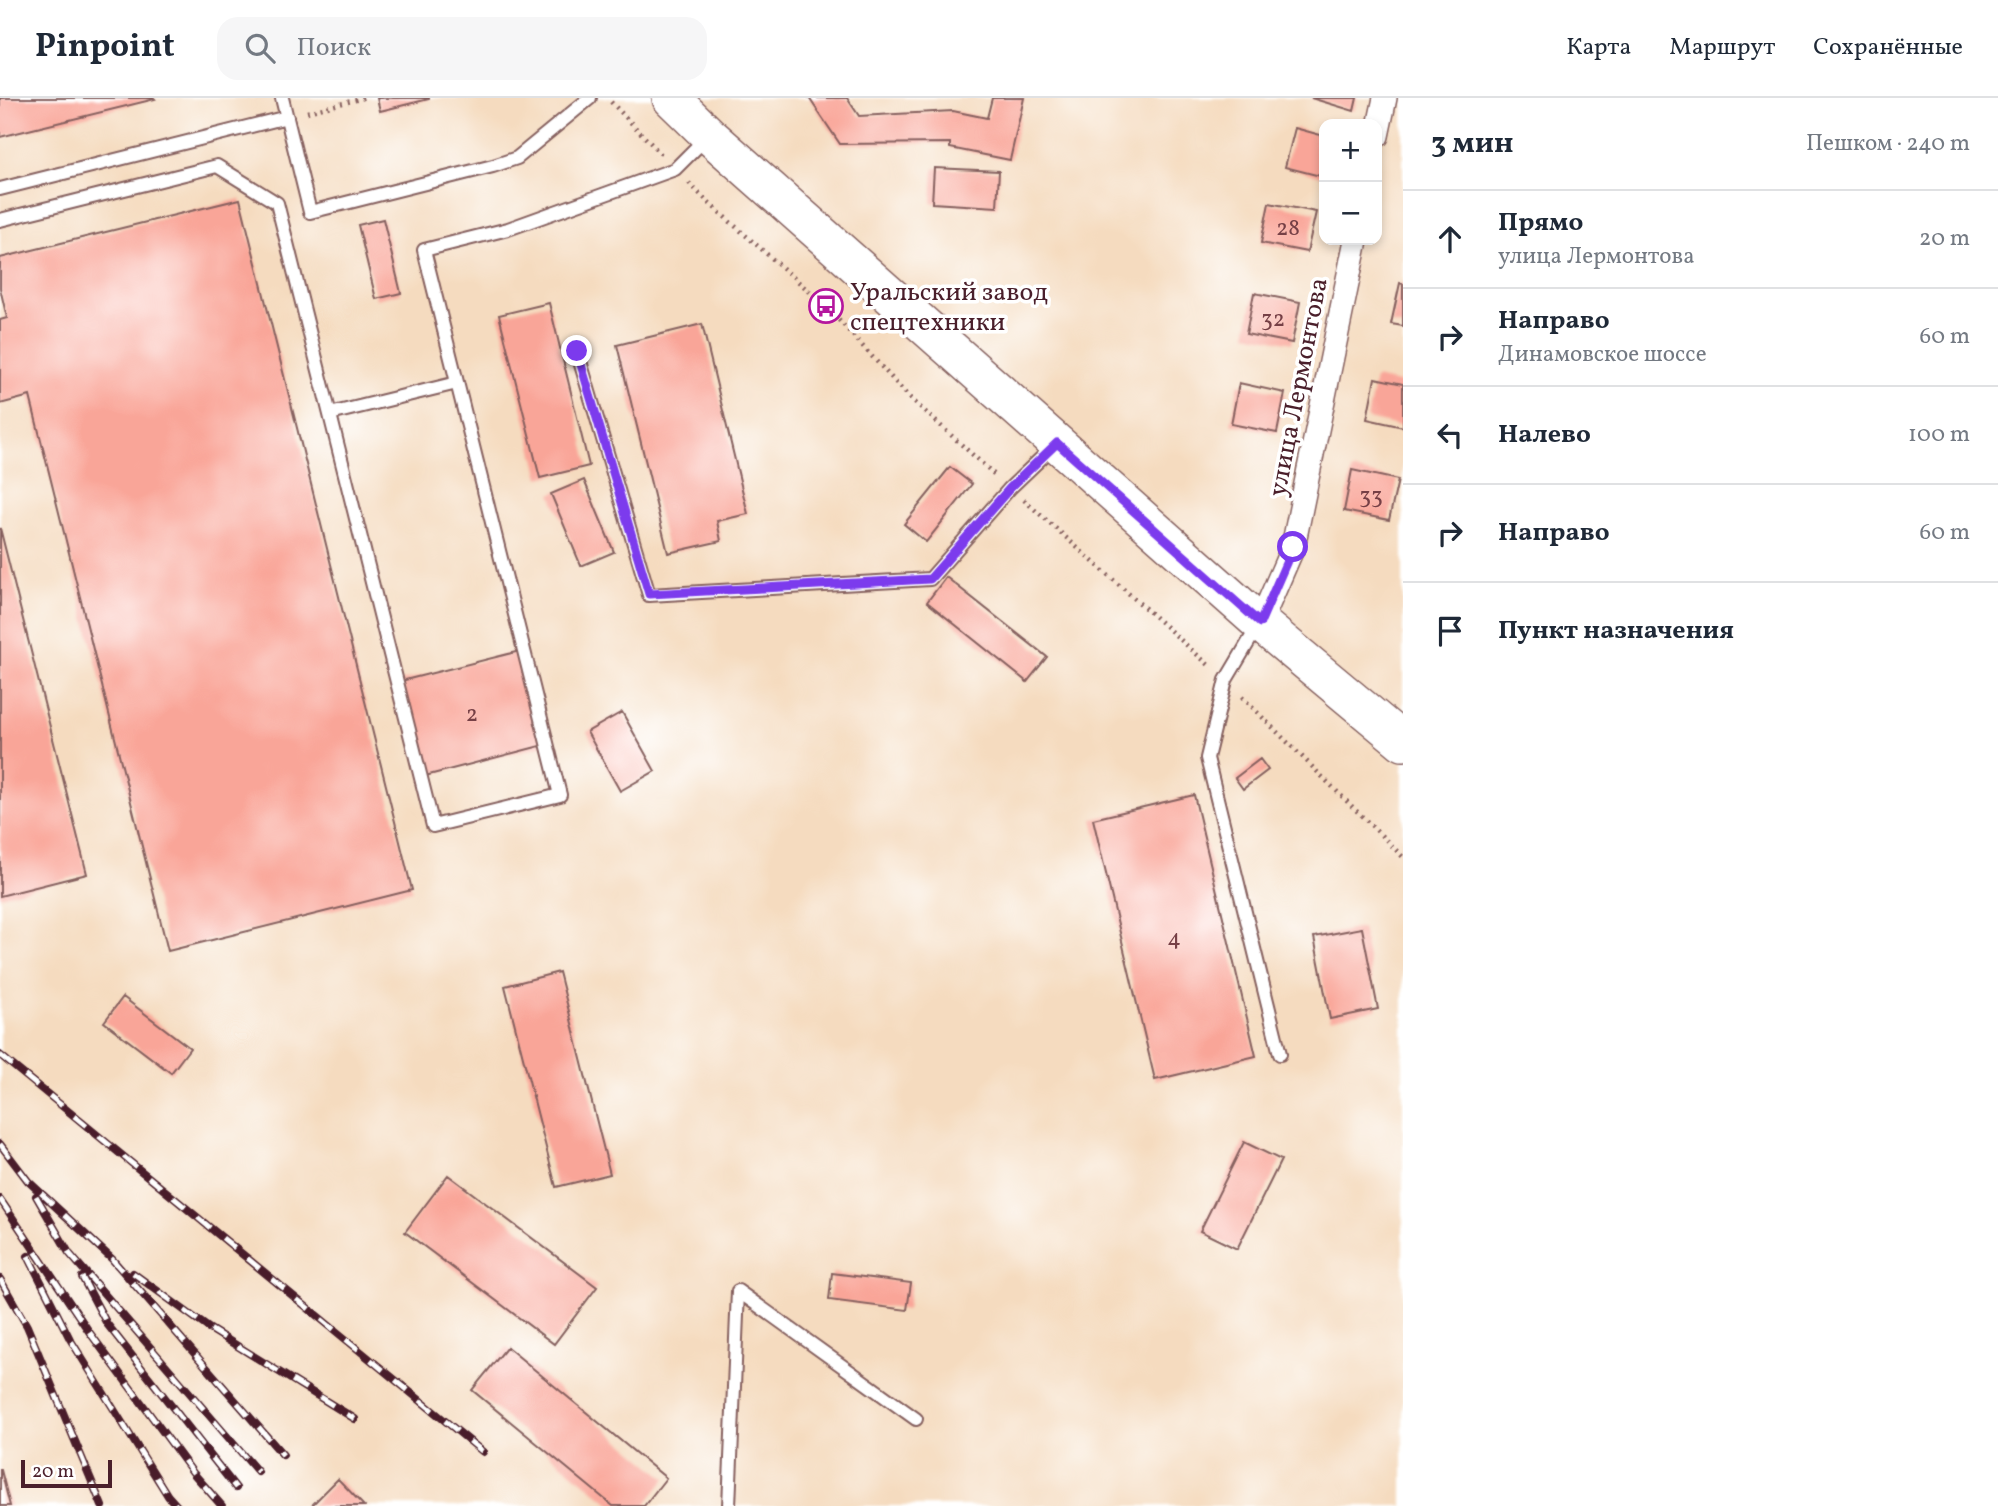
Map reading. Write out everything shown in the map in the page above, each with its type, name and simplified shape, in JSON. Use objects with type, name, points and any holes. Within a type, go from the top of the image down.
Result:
[{"type":"main road","points":[[671,98],[709,135],[1260,623],[1403,742]]},
{"type":"street","points":[[1381,119],[1385,98]]},
{"type":"street","name":"улица Лермонтова","points":[[1260,623],[1293,547],[1355,245]]},
{"type":"lane","points":[[282,98],[310,212],[517,158],[590,98]]},
{"type":"lane","points":[[0,189],[287,117]]},
{"type":"lane","points":[[0,220],[217,166],[278,203],[433,826],[560,794],[424,250],[508,229],[675,169],[709,135]]},
{"type":"lane","points":[[577,351],[649,594],[930,579],[1010,488],[1057,443]]},
{"type":"lane","points":[[330,414],[457,383]]},
{"type":"lane","points":[[1260,623],[1226,680],[1207,758],[1280,1054]]},
{"type":"lane","points":[[729,1506],[738,1291],[916,1419]]},
{"type":"path","points":[[287,117],[364,98]]},
{"type":"building","points":[[0,98],[154,98],[155,99],[0,137]]},
{"type":"building","points":[[377,98],[429,98],[429,99],[380,111]]},
{"type":"building","points":[[809,98],[847,98],[859,116],[953,111],[987,118],[992,98],[1024,98],[1010,160],[950,148],[950,143],[840,144]]},
{"type":"building","points":[[1311,98],[1357,98],[1354,111]]},
{"type":"building","points":[[1295,128],[1319,135],[1319,176],[1285,167]]},
{"type":"building","points":[[934,168],[999,171],[997,207],[932,203]]},
{"type":"building","points":[[240,199],[412,890],[168,951],[30,396],[0,404],[0,320],[7,318],[0,288],[0,258]]},
{"type":"building","points":[[1269,203],[1316,212],[1307,252],[1261,243]]},
{"type":"building","points":[[383,219],[401,293],[376,299],[358,225]]},
{"type":"building","points":[[1400,283],[1403,284],[1403,326],[1391,324]]},
{"type":"building","points":[[1254,293],[1300,302],[1292,343],[1246,334]]},
{"type":"building","points":[[549,303],[589,466],[540,478],[499,315]]},
{"type":"building","points":[[702,324],[748,514],[717,521],[721,541],[668,553],[617,345]]},
{"type":"building","points":[[1375,378],[1403,384],[1403,427],[1367,419]]},
{"type":"building","points":[[1239,383],[1285,393],[1277,433],[1231,424]]},
{"type":"building","points":[[950,467],[972,484],[926,542],[904,524]]},
{"type":"building","points":[[1352,470],[1398,480],[1389,520],[1344,511]]},
{"type":"building","points":[[584,480],[614,552],[581,566],[551,494]]},
{"type":"building","points":[[0,528],[87,874],[0,896]]},
{"type":"building","points":[[946,577],[1047,657],[1027,682],[927,602]]},
{"type":"building","points":[[520,651],[544,745],[425,776],[401,681]]},
{"type":"building","points":[[622,712],[655,771],[620,791],[587,732]]},
{"type":"building","points":[[1260,759],[1268,770],[1243,789],[1235,778]]},
{"type":"building","points":[[1194,795],[1256,1056],[1155,1080],[1093,819]]},
{"type":"building","points":[[1362,928],[1378,1009],[1330,1019],[1314,937]]},
{"type":"building","points":[[559,972],[610,1174],[556,1187],[505,986]]},
{"type":"building","points":[[123,997],[190,1048],[171,1073],[104,1022]]},
{"type":"building","points":[[1244,1142],[1281,1160],[1237,1249],[1200,1231]]},
{"type":"building","points":[[448,1175],[597,1287],[554,1344],[405,1232]]},
{"type":"building","points":[[832,1273],[911,1283],[907,1310],[829,1300]]},
{"type":"building","points":[[507,1347],[666,1478],[644,1506],[613,1506],[472,1390]]},
{"type":"building","points":[[1,1470],[10,1506],[0,1506]]},
{"type":"building","points":[[338,1479],[364,1506],[311,1506]]},
{"type":"railway","points":[[0,1055],[483,1452]]},
{"type":"railway","points":[[0,1144],[28,1181],[112,1259],[283,1455]]},
{"type":"railway","points":[[36,1196],[69,1253],[258,1472]]},
{"type":"railway","points":[[0,1199],[90,1333],[194,1474],[222,1506]]},
{"type":"railway","points":[[28,1256],[70,1339],[168,1496],[177,1506]]},
{"type":"railway","points":[[133,1273],[210,1329],[355,1419]]},
{"type":"railway","points":[[82,1277],[107,1324],[236,1488]]},
{"type":"railway","points":[[0,1279],[27,1326],[102,1506]]},
{"type":"place","name":"Уральский завод спецтехники","points":[[826,306]]},
{"type":"route","points":[[577,351],[649,594],[930,579],[990,509],[1057,443],[1260,623],[1293,547]]}]
